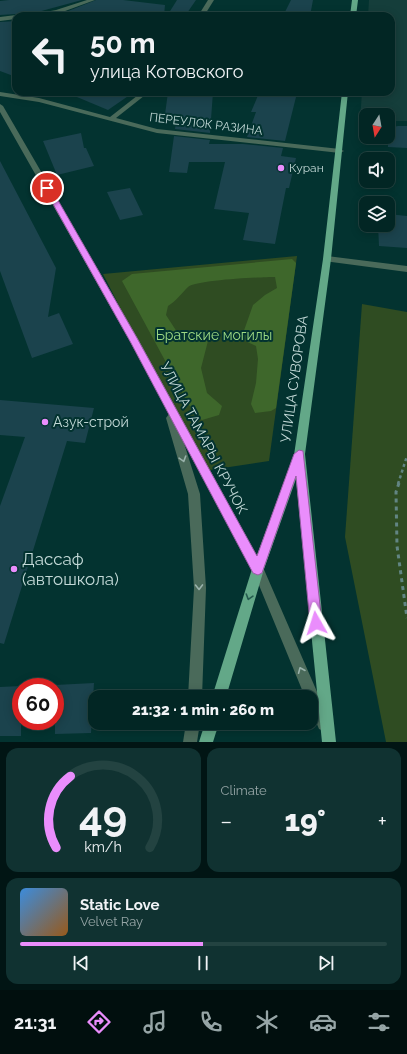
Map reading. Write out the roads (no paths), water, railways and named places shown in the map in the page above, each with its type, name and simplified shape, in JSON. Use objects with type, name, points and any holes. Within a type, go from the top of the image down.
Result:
[{"type":"main road","points":[[354,12],[355,0]]},
{"type":"main road","name":"УЛИЦА СУВОРОВА","points":[[328,737],[299,454],[327,259],[340,151],[345,96]]},
{"type":"main road","points":[[222,690],[258,569],[299,454]]},
{"type":"main road","points":[[206,742],[210,730]]},
{"type":"street","points":[[57,12],[92,0]]},
{"type":"street","points":[[204,12],[211,0]]},
{"type":"street","points":[[0,20],[12,18]]},
{"type":"street","name":"ПЕРЕУЛОК РАЗИНА","points":[[0,94],[12,96]]},
{"type":"street","name":"ПЕРЕУЛОК РАЗИНА","points":[[13,96],[39,100],[157,131],[340,151]]},
{"type":"street","points":[[111,119],[141,96]]},
{"type":"street","name":"УЛИЦА ТАМАРЫ КРУЧОК","points":[[0,106],[164,395],[258,569],[328,737]]},
{"type":"street","points":[[327,259],[407,269]]},
{"type":"street","points":[[164,395],[194,494],[200,588],[195,690]]},
{"type":"street","points":[[190,742],[192,730]]},
{"type":"place","name":"Куран","points":[[281,168]]},
{"type":"place","name":"Азук-строй","points":[[45,422]]},
{"type":"place","name":"Дассаф (автошкола)","points":[[14,569]]},
{"type":"park label","name":"Братские могилы","points":[[214,335]]}]
